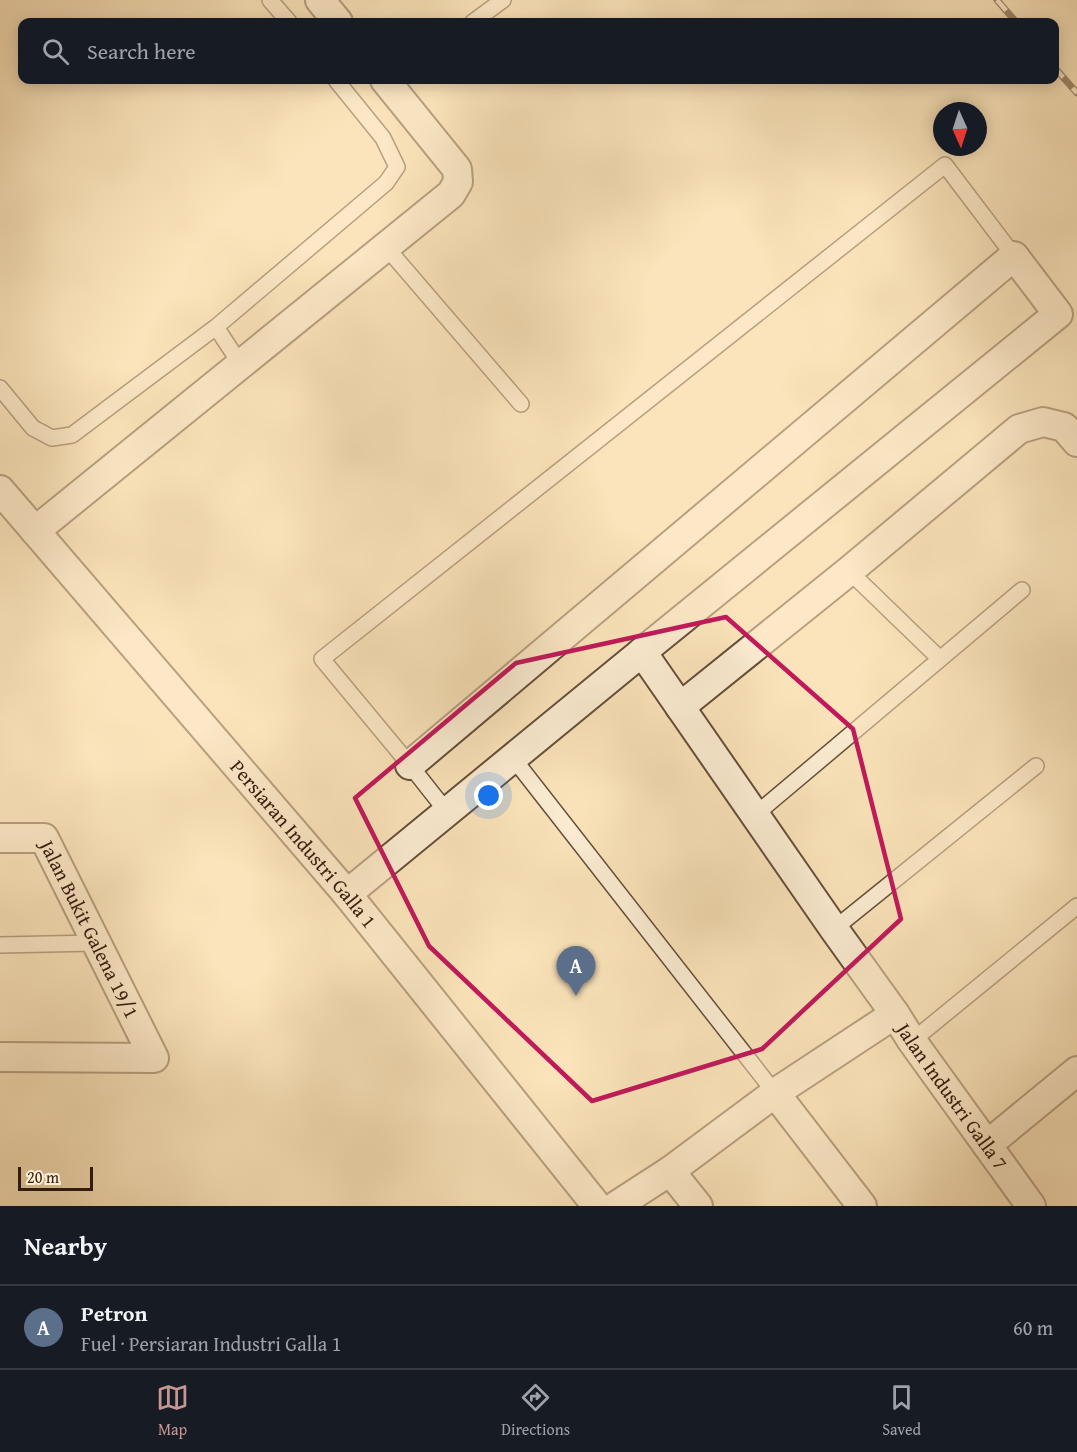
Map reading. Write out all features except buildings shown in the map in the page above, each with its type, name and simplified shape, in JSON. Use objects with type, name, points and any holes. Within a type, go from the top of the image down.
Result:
[{"type":"street","points":[[320,0],[335,18]]},
{"type":"street","points":[[35,531],[451,194],[458,182],[458,169],[393,84]]},
{"type":"street","points":[[347,894],[1058,315],[1014,256],[410,765]]},
{"type":"street","points":[[680,707],[849,571],[1019,429],[1044,422],[1054,424],[1064,427],[1077,442]]},
{"type":"street","name":"Persiaran Industri Galla 1","points":[[0,490],[347,894],[597,1206]]},
{"type":"street","name":"Jalan Industri Galla 7","points":[[642,652],[912,1041],[1031,1206]]},
{"type":"street","name":"Jalan Bukit Galena 19/1","points":[[0,838],[44,838],[154,1058],[0,1057]]},
{"type":"street","points":[[616,1206],[670,1171],[775,1093],[895,1014]]},
{"type":"street","points":[[987,1145],[1077,1071]]},
{"type":"street","points":[[775,1093],[862,1206]]},
{"type":"street","points":[[670,1171],[698,1206]]},
{"type":"lane","points":[[270,0],[286,18]]},
{"type":"lane","points":[[478,18],[503,0]]},
{"type":"lane","points":[[0,388],[33,428],[52,438],[72,435],[216,327],[386,183],[397,167],[383,138],[339,84]]},
{"type":"lane","points":[[447,812],[322,660],[945,165],[1014,256]]},
{"type":"lane","points":[[386,247],[521,404]]},
{"type":"lane","points":[[216,327],[241,365]]},
{"type":"lane","points":[[849,571],[940,659]]},
{"type":"lane","points":[[755,815],[1022,590]]},
{"type":"lane","points":[[513,758],[775,1093]]},
{"type":"lane","points":[[834,929],[1036,766]]},
{"type":"lane","points":[[912,1041],[1077,906]]},
{"type":"lane","points":[[0,945],[96,943]]},
{"type":"highlighted area","points":[[726,617],[853,729],[901,919],[762,1049],[592,1101],[429,946],[355,798],[516,663]]},
{"type":"railway","points":[[997,0],[1013,18]]},
{"type":"railway","points":[[1059,73],[1077,93]]},
{"type":"place","name":"Petron","points":[[576,996]]}]
